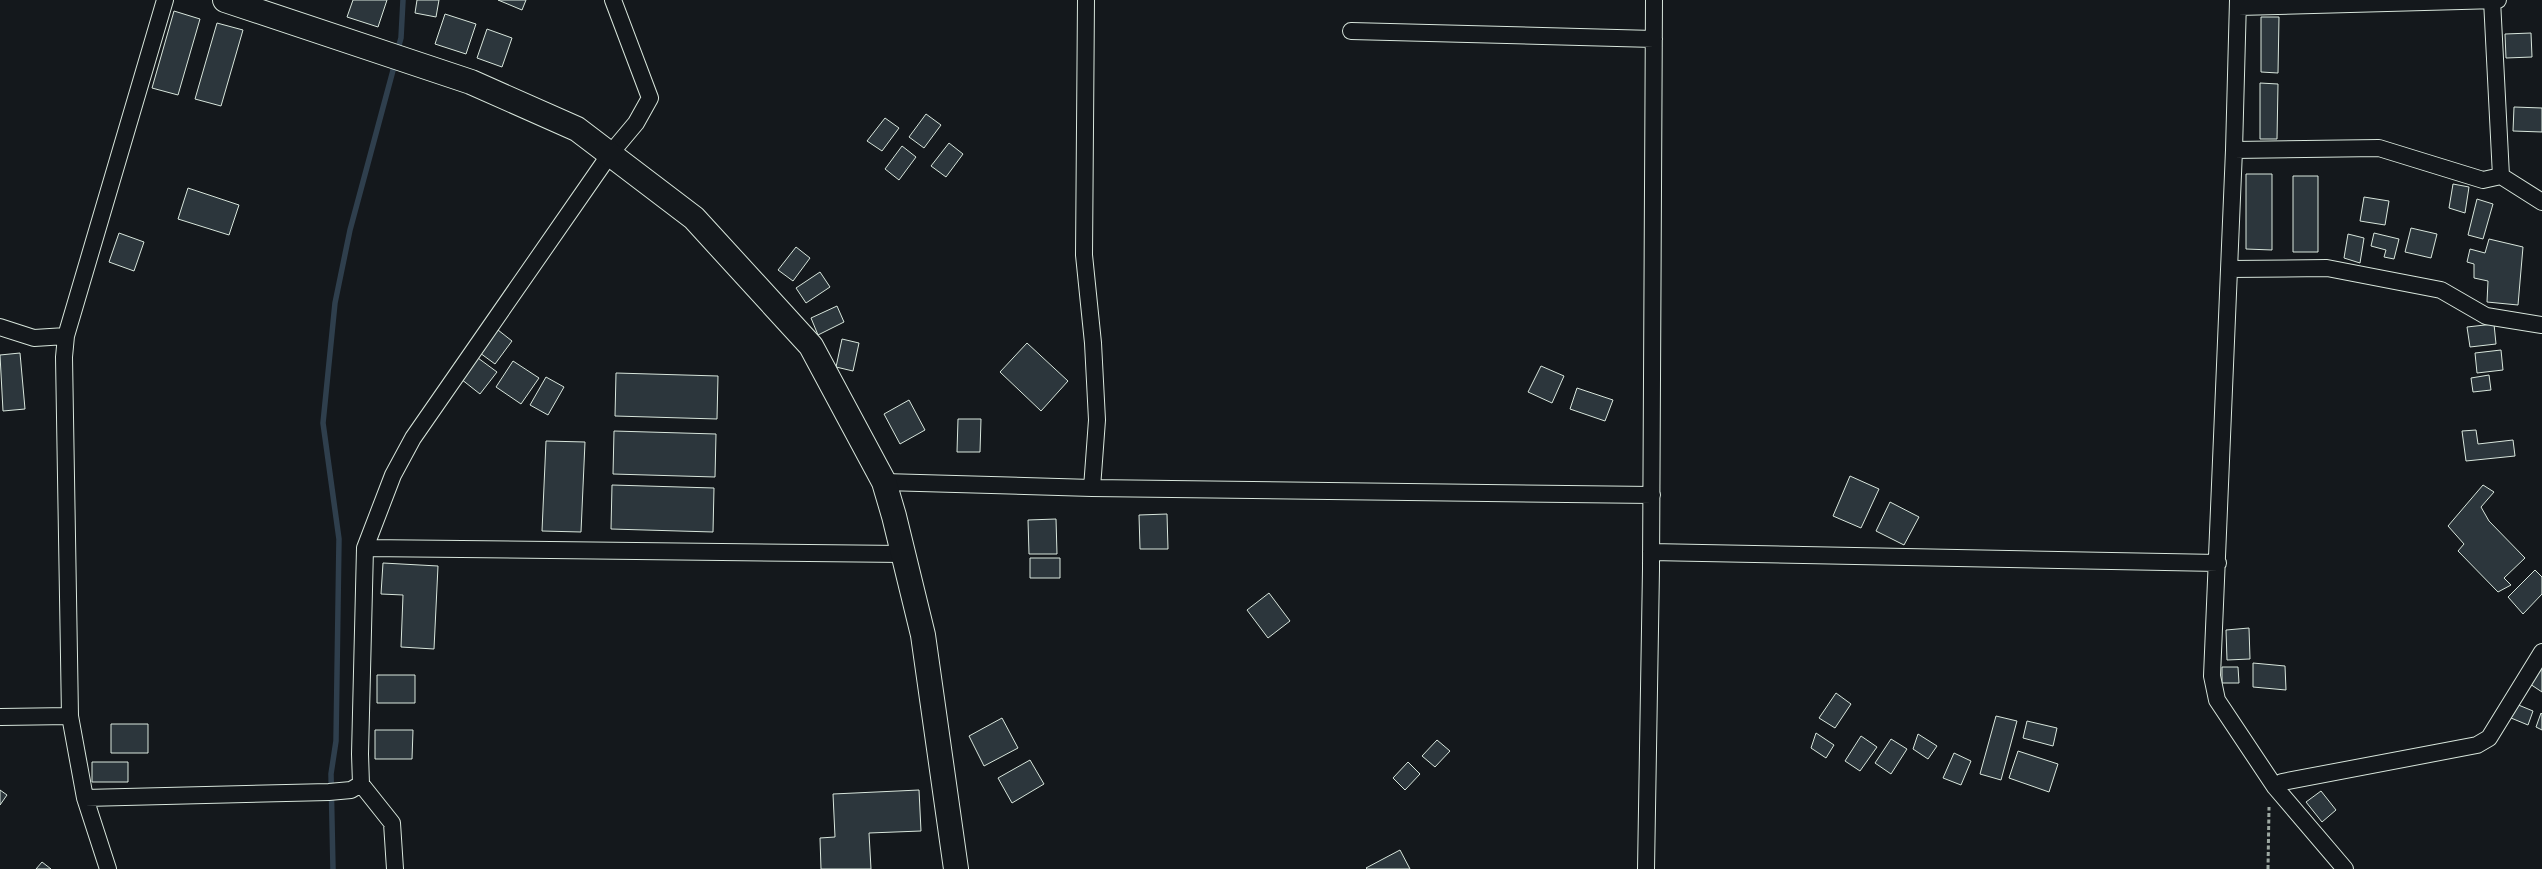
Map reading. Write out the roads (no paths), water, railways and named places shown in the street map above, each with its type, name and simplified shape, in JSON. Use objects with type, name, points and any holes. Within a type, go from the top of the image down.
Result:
[{"type":"street","points":[[108,869],[85,798],[70,716],[64,357],[66,336],[165,0]]},
{"type":"street","points":[[225,0],[470,82],[577,129],[694,218],[811,346],[884,482],[923,635],[956,869]]},
{"type":"street","points":[[395,869],[392,822],[361,784],[360,754],[365,548],[393,475],[413,438],[610,154],[636,123],[650,98],[613,0]]},
{"type":"street","points":[[1086,0],[1084,255],[1097,420],[1092,488]]},
{"type":"street","points":[[1646,869],[1652,494],[1654,0]]},
{"type":"street","points":[[2492,0],[2501,176]]},
{"type":"street","points":[[2345,869],[2276,788],[2216,700],[2212,676],[2230,269],[2238,3],[2498,0]]},
{"type":"street","points":[[1351,31],[1654,39]]},
{"type":"street","points":[[2234,150],[2379,148],[2483,180],[2501,176],[2542,202]]},
{"type":"street","points":[[2230,269],[2327,268],[2441,290],[2486,316],[2542,325]]},
{"type":"street","points":[[0,327],[34,338],[66,336]]},
{"type":"street","points":[[884,482],[1092,488],[1652,494]]},
{"type":"street","points":[[365,548],[903,554]]},
{"type":"street","points":[[1650,552],[2218,563]]},
{"type":"street","points":[[2276,788],[2282,782],[2477,745],[2489,738],[2542,652]]},
{"type":"street","points":[[0,717],[70,716]]},
{"type":"street","points":[[85,798],[328,792],[351,790],[361,784]]},
{"type":"waterway","points":[[397,52],[401,38],[403,0]]},
{"type":"waterway","points":[[333,869],[331,774],[336,741],[339,539],[323,423],[335,303],[350,230],[395,63]]}]
